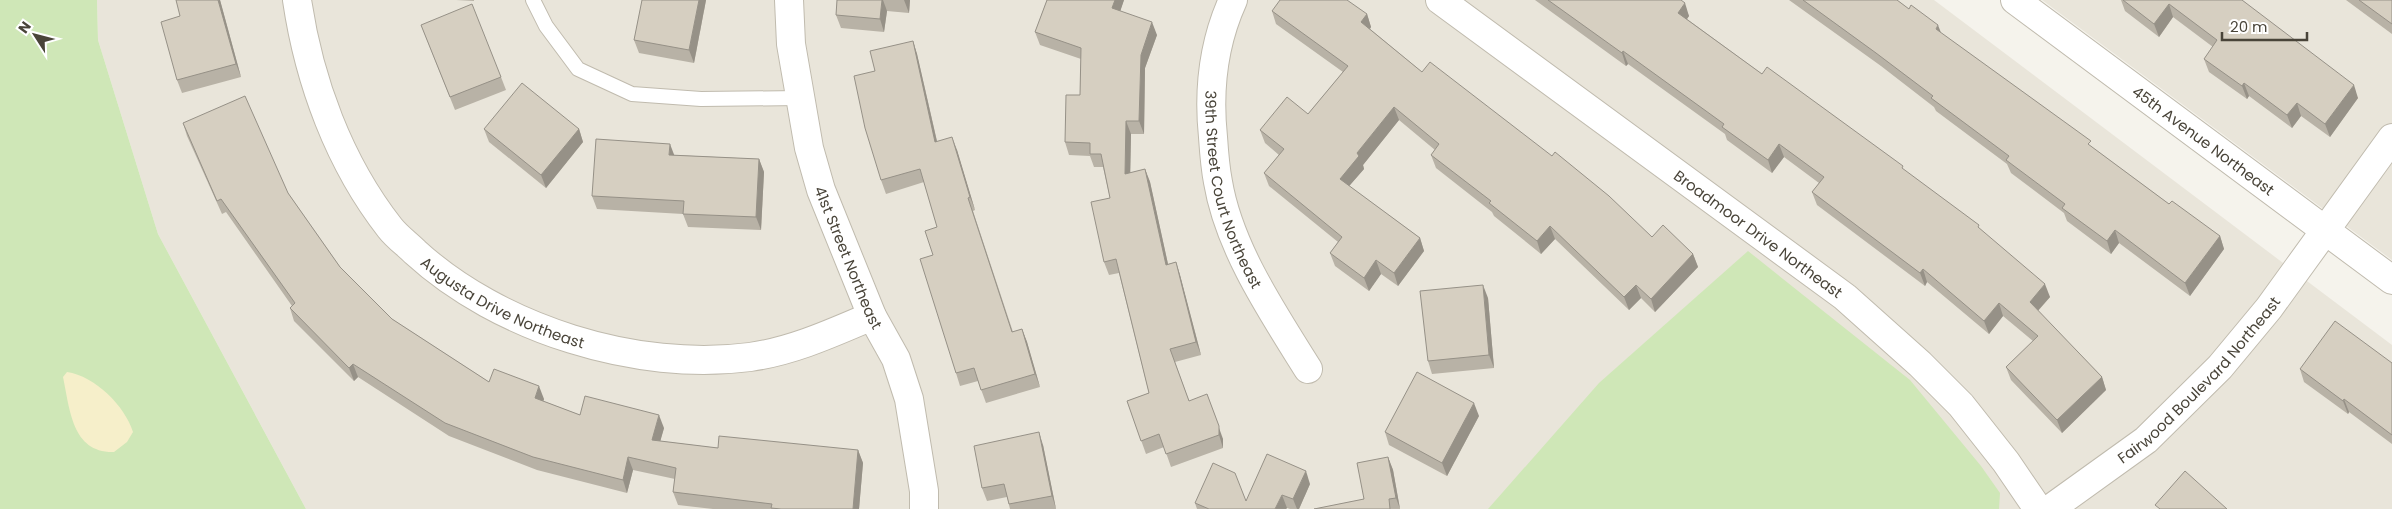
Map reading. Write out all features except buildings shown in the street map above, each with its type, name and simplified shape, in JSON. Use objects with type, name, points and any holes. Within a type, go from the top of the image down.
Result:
[{"type":"street","name":"Augusta Drive Northeast","points":[[297,0],[302,36],[314,79],[352,172],[397,235],[435,270],[503,313],[571,339],[611,350],[694,359],[750,357],[797,347],[872,316]]},
{"type":"street","name":"41st Street Northeast","points":[[789,0],[791,44],[809,148],[821,190],[872,316],[896,359],[909,399],[924,491],[924,509]]},
{"type":"street","name":"39th Street Court Northeast","points":[[1233,0],[1222,25],[1211,80],[1210,109],[1218,183],[1227,216],[1242,254],[1266,302],[1308,369]]},
{"type":"street","name":"Broadmoor Drive Northeast","points":[[1440,0],[1845,297],[1920,364],[1961,405],[2006,462],[2038,509]]},
{"type":"street","name":"45th Avenue Northeast","points":[[2015,0],[2392,280]]},
{"type":"street","name":"Fairwood Boulevard Northeast","points":[[2050,509],[2146,440],[2220,366],[2263,316],[2392,138]]},
{"type":"lane","points":[[534,0],[546,26],[578,69],[632,94],[701,99],[800,98]]},
{"type":"shaded area","points":[[97,0],[1934,0],[2392,345],[2392,509],[306,509],[158,234],[98,40]]},
{"type":"shaded area","points":[[2042,0],[2392,0],[2392,260]]},
{"type":"green space","points":[[0,0],[97,0],[98,40],[158,234],[306,509],[0,509]]},
{"type":"green space","points":[[1748,251],[1910,380],[1981,466],[2000,493],[1999,509],[1488,509],[1599,383]]},
{"type":"sand","points":[[67,372],[88,379],[108,394],[129,422],[133,432],[127,442],[114,452],[100,450],[89,445],[75,427],[63,377]]}]
